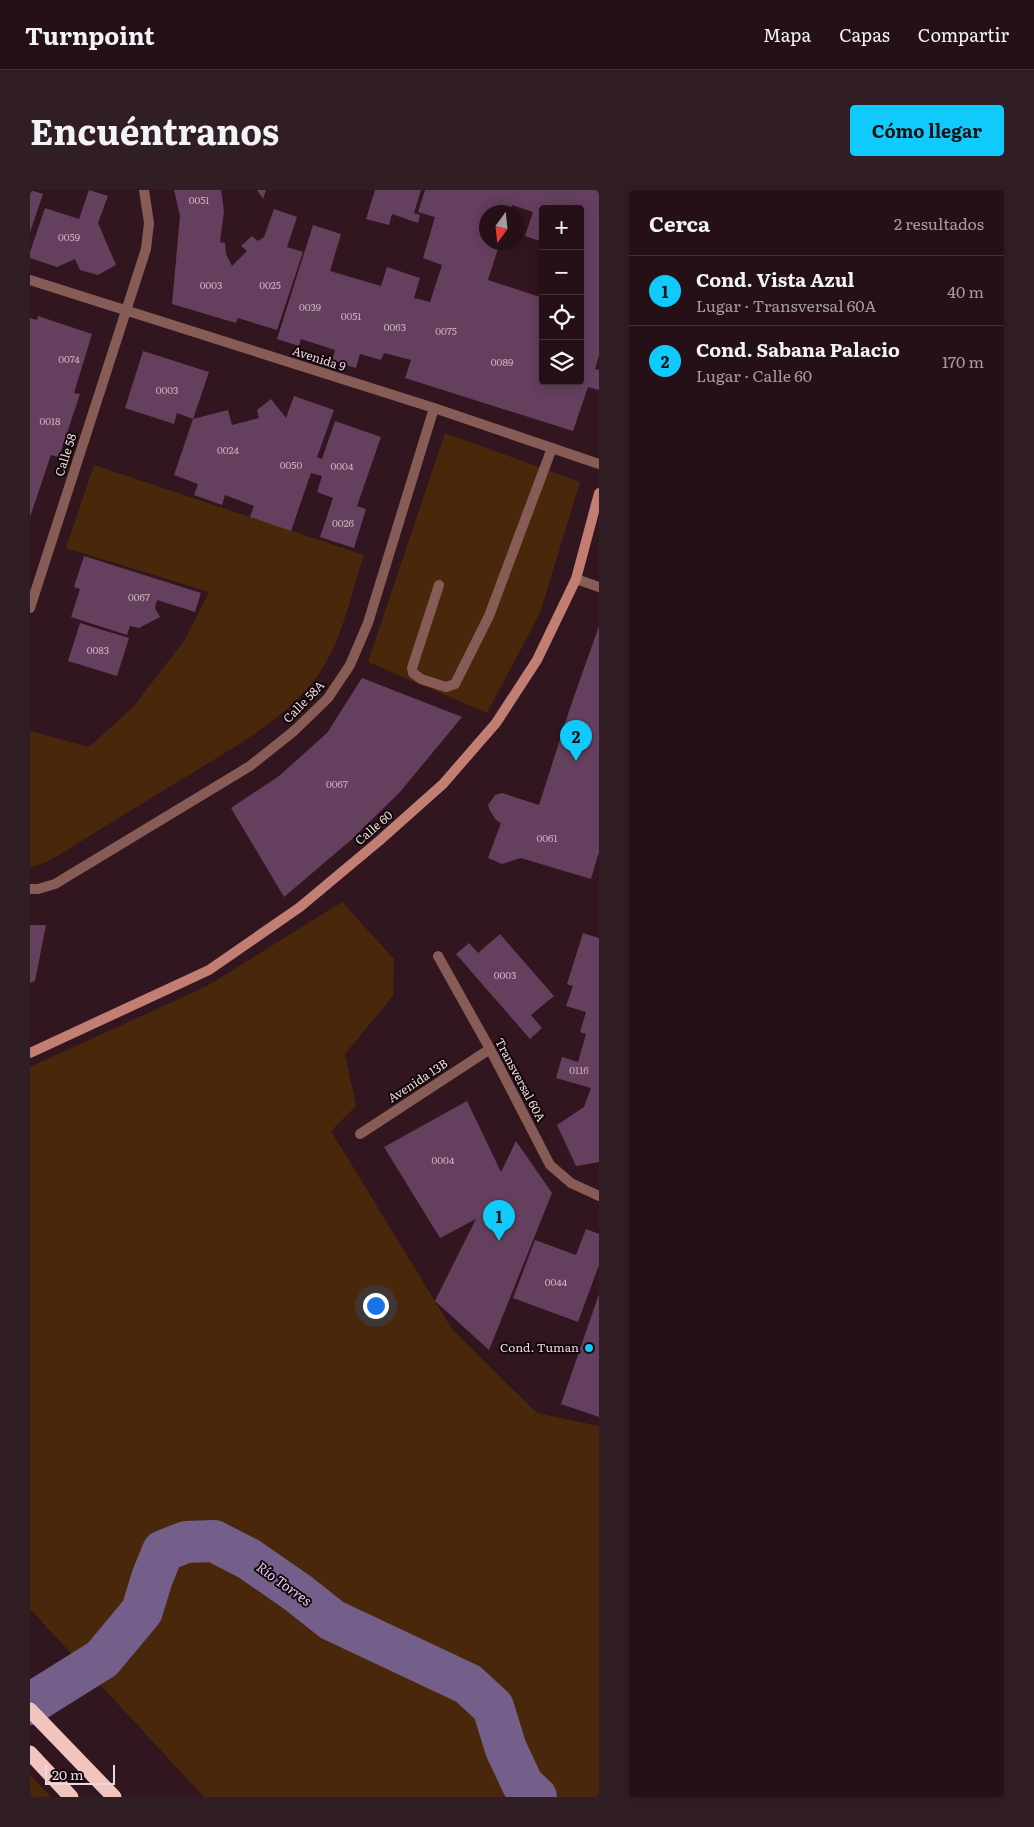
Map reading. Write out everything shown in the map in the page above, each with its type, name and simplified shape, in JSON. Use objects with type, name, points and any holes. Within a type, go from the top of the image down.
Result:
[{"type":"highway","points":[[30,1710],[114,1797]]},
{"type":"highway","points":[[30,1753],[66,1792]]},
{"type":"street","name":"Calle 58","points":[[30,608],[34,581],[127,311],[146,249],[149,224],[144,190]]},
{"type":"street","name":"Avenida 9","points":[[30,280],[434,408],[599,464]]},
{"type":"street","name":"Calle 58A","points":[[34,889],[55,884],[250,766],[294,731],[328,698],[350,665],[368,623],[434,408]]},
{"type":"street","points":[[438,585],[412,668],[413,673],[422,680],[446,687],[455,684],[489,616],[552,448]]},
{"type":"street","name":"Calle 60","points":[[30,1053],[209,970],[300,907],[443,784],[496,723],[537,660],[576,579],[599,493]]},
{"type":"street","points":[[576,579],[599,587]]},
{"type":"street","name":"Transversal 60A","points":[[438,956],[490,1048],[550,1165],[571,1183],[599,1196]]},
{"type":"street","name":"Avenida 13B","points":[[360,1134],[490,1048]]},
{"type":"shaded area","points":[[445,433],[580,482],[540,613],[487,713],[368,662]]},
{"type":"shaded area","points":[[94,465],[364,555],[335,645],[320,672],[293,703],[258,731],[220,756],[51,860],[30,868],[30,731],[89,747],[133,707],[184,641],[209,592],[66,548]]},
{"type":"shaded area","points":[[342,902],[394,959],[393,996],[345,1054],[356,1106],[331,1131],[452,1329],[537,1413],[599,1426],[599,1797],[204,1797],[30,1609],[30,1067],[207,986]]},
{"type":"shaded area","points":[[30,1775],[51,1797],[30,1797]]},
{"type":"building","points":[[30,190],[43,194],[30,232]]},
{"type":"building","points":[[89,190],[108,196],[98,223],[116,265],[98,275],[80,270],[75,259],[57,267],[30,258],[30,252],[45,208],[79,219]]},
{"type":"building","points":[[174,190],[221,190],[224,211],[220,242],[225,243],[226,254],[232,266],[247,251],[241,246],[252,236],[258,241],[264,237],[274,209],[297,217],[287,247],[303,252],[277,330],[238,318],[236,323],[172,304],[180,216]]},
{"type":"building","points":[[257,190],[266,190],[263,199]]},
{"type":"building","points":[[375,190],[421,190],[414,213],[420,215],[418,223],[392,214],[389,225],[366,219]]},
{"type":"building","points":[[425,190],[599,190],[599,355],[595,369],[599,370],[599,390],[588,387],[573,431],[405,378],[411,360],[384,353],[381,360],[360,354],[356,368],[332,361],[335,350],[301,339],[299,346],[277,339],[313,225],[341,234],[330,271],[381,286],[387,267],[420,278],[414,298],[430,302],[442,265],[423,258],[435,217],[418,212]]},
{"type":"building","points":[[38,316],[92,334],[74,393],[80,394],[59,457],[51,455],[30,517],[30,318],[37,320]]},
{"type":"building","points":[[143,351],[209,372],[193,419],[177,413],[174,424],[125,408]]},
{"type":"building","points":[[294,396],[334,410],[317,457],[322,459],[335,421],[381,437],[357,506],[366,509],[354,548],[320,537],[333,498],[317,492],[322,476],[311,473],[291,531],[250,517],[254,506],[225,495],[222,505],[194,495],[198,484],[174,475],[193,419],[228,410],[232,425],[259,418],[257,410],[271,399],[286,418]]},
{"type":"building","points":[[84,556],[201,593],[195,612],[157,600],[155,608],[160,617],[139,628],[130,626],[127,635],[71,617],[80,589],[74,587]]},
{"type":"building","points":[[80,623],[129,638],[117,676],[68,661]]},
{"type":"building","points":[[599,626],[599,852],[591,879],[521,858],[502,864],[488,858],[501,823],[496,820],[488,805],[495,795],[502,793],[539,805]]},
{"type":"building","points":[[362,678],[462,717],[400,792],[351,840],[284,897],[231,808],[279,776],[327,733]]},
{"type":"building","points":[[30,925],[46,925],[35,981],[30,983]]},
{"type":"building","points":[[583,933],[599,938],[599,1162],[576,1166],[557,1125],[584,1107],[591,1088],[556,1078],[562,1057],[578,1062],[586,1034],[580,1032],[586,1012],[566,1006],[573,986],[567,984]]},
{"type":"building","points":[[500,934],[554,996],[531,1015],[542,1028],[530,1039],[456,954],[469,943],[478,953]]},
{"type":"building","points":[[467,1101],[501,1172],[516,1141],[552,1193],[489,1350],[435,1301],[476,1219],[440,1238],[384,1147]]},
{"type":"building","points":[[586,1229],[599,1234],[599,1265],[578,1322],[513,1298],[535,1240],[576,1255]]},
{"type":"building","name":"Cond. Tuman","points":[[599,1294],[599,1417],[561,1404]]},
{"type":"waterway","name":"Río Torres","points":[[30,1704],[102,1659],[142,1611],[163,1551],[186,1542],[214,1541],[249,1559],[298,1593],[332,1620],[468,1684],[493,1707],[506,1749],[523,1785],[536,1797]]},
{"type":"place","name":"Cond. Sabana Palacio","points":[[576,761]]},
{"type":"place","name":"Cond. Vista Azul","points":[[499,1241]]},
{"type":"place","name":"Cond. Tuman","points":[[589,1348]]}]
